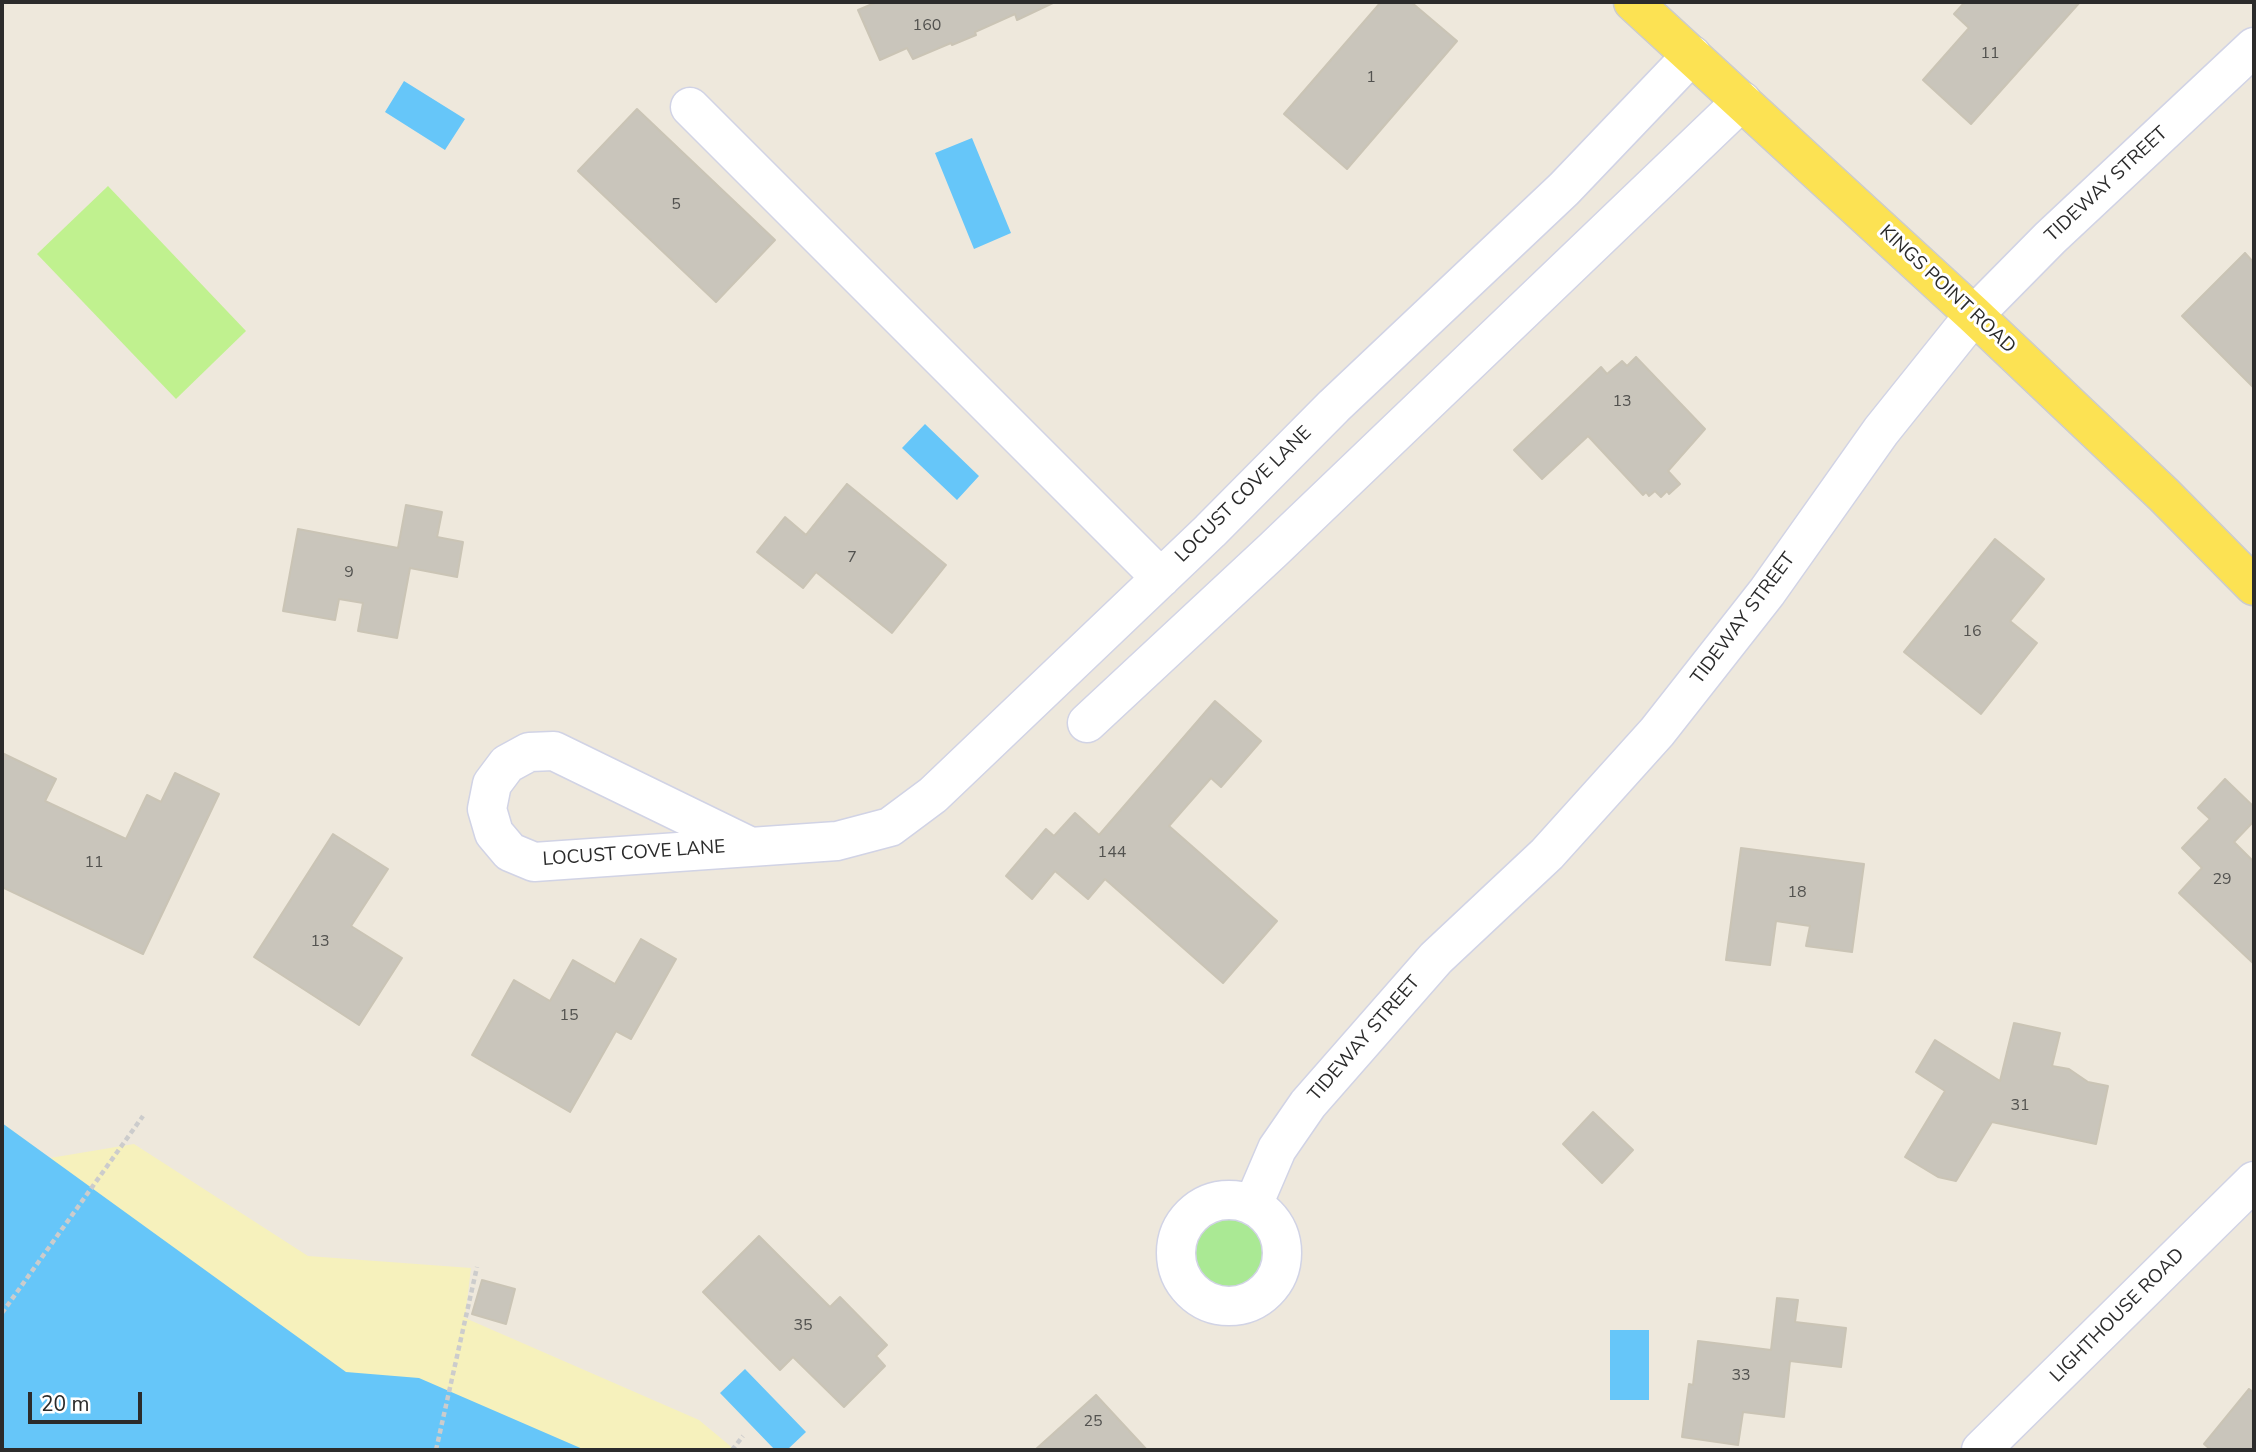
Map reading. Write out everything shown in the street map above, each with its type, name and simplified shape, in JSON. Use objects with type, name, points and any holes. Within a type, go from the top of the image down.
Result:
[{"type":"main road","name":"KINGS POINT ROAD","points":[[1633,2],[1974,314],[2164,495],[2254,586]]},
{"type":"street","name":"TIDEWAY STREET","points":[[1253,1205],[1277,1149],[1308,1104],[1436,958],[1547,855],[1657,732],[1767,592],[1881,431],[1974,314],[2050,238],[2254,47]]},
{"type":"street","name":"LOCUST COVE LANE","points":[[749,846],[554,751],[529,752],[507,764],[492,785],[487,809],[494,833],[510,852],[534,862],[837,841],[890,827],[933,795],[1161,578],[1334,405],[1564,188],[1692,55]]},
{"type":"street","points":[[1087,723],[1273,550],[1742,101]]},
{"type":"street","points":[[690,107],[1161,578]]},
{"type":"street","name":"LIGHTHOUSE ROAD","points":[[1981,1450],[2254,1181]]},
{"type":"path","points":[[2,1313],[143,1116]]},
{"type":"path","points":[[436,1450],[477,1267]]},
{"type":"path","points":[[732,1450],[743,1436]]},
{"type":"green space","points":[[108,186],[246,331],[176,399],[37,254]]},
{"type":"green space","points":[[1229,1218],[1254,1228],[1264,1253],[1254,1278],[1229,1288],[1204,1278],[1194,1253],[1204,1228]]},
{"type":"sand","points":[[2,1123],[50,1158],[134,1144],[308,1256],[471,1268],[465,1318],[699,1420],[735,1450],[177,1450]]},
{"type":"water","points":[[404,81],[465,119],[445,150],[385,112]]},
{"type":"water","points":[[972,138],[1011,233],[974,249],[935,153]]},
{"type":"water","points":[[925,424],[979,476],[957,500],[902,448]]},
{"type":"water","points":[[2,1123],[346,1372],[419,1378],[585,1450],[2,1450]]},
{"type":"water","points":[[1610,1330],[1649,1330],[1649,1400],[1610,1400]]},
{"type":"water","points":[[745,1369],[806,1432],[787,1450],[775,1450],[720,1393]]},
{"type":"building","points":[[877,2],[1055,2],[1017,20],[1015,14],[975,32],[976,35],[913,59],[907,48],[880,60],[858,10]]},
{"type":"building","points":[[1381,2],[1411,2],[1457,41],[1347,169],[1284,114]]},
{"type":"building","points":[[1965,2],[2080,2],[1971,124],[1923,80],[1969,28],[1954,14]]},
{"type":"building","points":[[637,109],[775,240],[716,302],[578,171]]},
{"type":"building","points":[[2245,253],[2254,263],[2254,388],[2182,316]]},
{"type":"building","points":[[1636,357],[1705,429],[1668,471],[1680,484],[1661,497],[1655,491],[1649,496],[1646,492],[1643,495],[1588,436],[1542,479],[1514,450],[1601,367],[1607,374],[1622,361],[1627,366]]},
{"type":"building","points":[[847,484],[946,565],[892,633],[816,572],[803,588],[757,552],[785,517],[806,535]]},
{"type":"building","points":[[406,505],[442,512],[437,537],[463,542],[457,577],[410,568],[397,638],[358,631],[363,603],[339,599],[335,620],[283,611],[298,529],[398,548]]},
{"type":"building","points":[[1995,539],[2044,579],[2010,621],[2037,643],[1981,714],[1904,652]]},
{"type":"building","points":[[1215,701],[1261,741],[1221,787],[1211,778],[1169,826],[1277,921],[1223,983],[1105,879],[1088,899],[1055,871],[1032,899],[1006,876],[1046,829],[1054,836],[1075,813],[1099,835]]},
{"type":"building","points":[[2,753],[56,779],[45,801],[126,839],[147,795],[161,802],[175,773],[219,794],[143,954],[2,887]]},
{"type":"building","points":[[2225,779],[2254,807],[2254,821],[2234,842],[2254,862],[2254,964],[2179,893],[2202,868],[2182,848],[2210,819],[2198,808]]},
{"type":"building","points":[[333,834],[388,869],[351,926],[402,958],[359,1025],[254,957]]},
{"type":"building","points":[[1741,848],[1864,864],[1852,952],[1806,946],[1810,926],[1776,921],[1770,965],[1726,960]]},
{"type":"building","points":[[641,939],[676,959],[631,1039],[616,1031],[570,1112],[472,1055],[514,980],[550,1001],[573,960],[615,984]]},
{"type":"building","points":[[2014,1023],[2060,1033],[2052,1066],[2069,1069],[2088,1082],[2108,1086],[2096,1144],[1992,1122],[1956,1181],[1938,1177],[1905,1157],[1945,1091],[1916,1072],[1935,1040],[2000,1081]]},
{"type":"building","points":[[1593,1112],[1633,1150],[1602,1183],[1563,1144]]},
{"type":"building","points":[[759,1236],[830,1307],[840,1297],[887,1345],[876,1356],[885,1366],[844,1407],[793,1357],[780,1370],[703,1292]]},
{"type":"building","points":[[482,1280],[515,1289],[506,1324],[472,1314]]},
{"type":"building","points":[[1777,1298],[1798,1300],[1795,1322],[1846,1328],[1841,1367],[1790,1361],[1784,1417],[1743,1412],[1738,1445],[1682,1437],[1689,1384],[1693,1385],[1698,1341],[1771,1350]]},
{"type":"building","points":[[2249,1389],[2254,1393],[2254,1450],[2211,1450],[2204,1444]]},
{"type":"building","points":[[1096,1395],[1147,1450],[1035,1450]]}]
